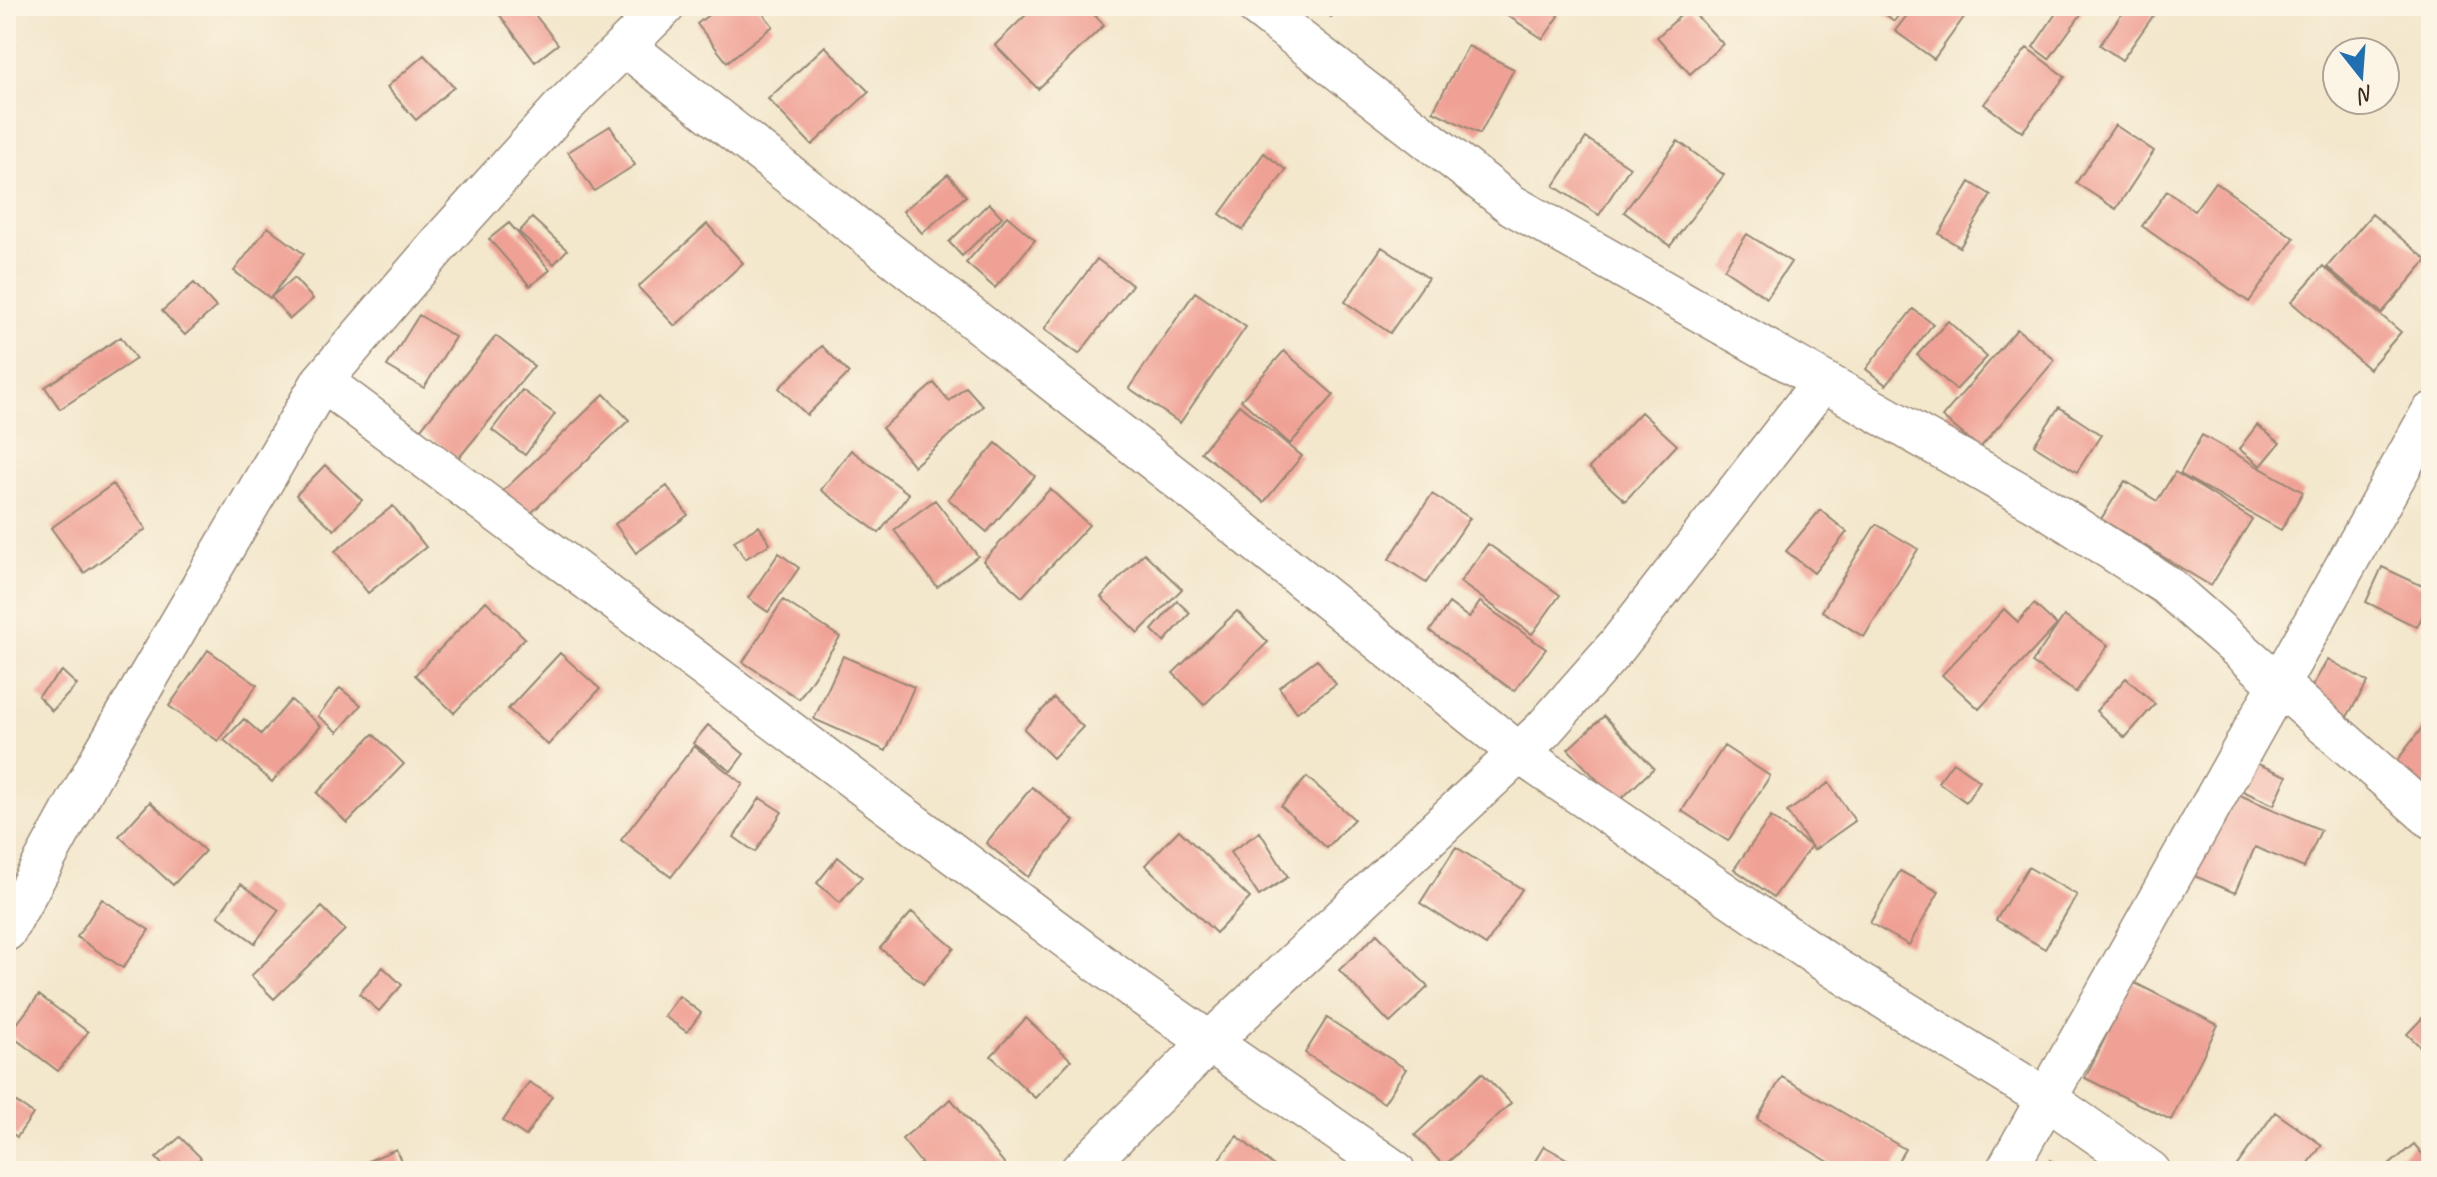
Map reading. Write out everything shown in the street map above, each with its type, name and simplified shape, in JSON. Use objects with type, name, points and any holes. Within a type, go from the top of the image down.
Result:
[{"type":"street","points":[[6,931],[102,756],[322,381],[561,109],[665,6]]},
{"type":"street","points":[[1256,6],[1512,205],[2038,503],[2155,578],[2431,818]]},
{"type":"street","points":[[625,46],[1197,494],[1519,753],[1836,969],[2047,1099],[2150,1171]]},
{"type":"street","points":[[322,381],[1138,992],[1395,1171]]},
{"type":"street","points":[[1080,1171],[1210,1042],[1519,753],[1579,692],[1823,381]]},
{"type":"street","points":[[2006,1171],[2279,685],[2427,430]]},
{"type":"building","points":[[493,6],[528,6],[558,44],[535,62]]},
{"type":"building","points":[[720,6],[757,6],[773,26],[727,62],[697,24]]},
{"type":"building","points":[[1035,6],[1086,6],[1104,25],[1038,89],[995,45]]},
{"type":"building","points":[[1319,6],[1341,6],[1331,17]]},
{"type":"building","points":[[1493,6],[1544,6],[1559,16],[1543,39]]},
{"type":"building","points":[[1875,6],[1906,6],[1894,21]]},
{"type":"building","points":[[1914,6],[1972,6],[1934,59],[1895,31]]},
{"type":"building","points":[[2061,6],[2079,6],[2084,10],[2049,59],[2033,47]]},
{"type":"building","points":[[2127,6],[2160,6],[2122,60],[2100,45]]},
{"type":"building","points":[[1689,8],[1723,44],[1690,74],[1657,37]]},
{"type":"building","points":[[825,46],[869,92],[812,145],[768,99]]},
{"type":"building","points":[[1468,46],[1514,69],[1480,134],[1433,111]]},
{"type":"building","points":[[2027,48],[2065,77],[2022,132],[1984,104]]},
{"type":"building","points":[[424,55],[454,87],[416,120],[387,87]]},
{"type":"building","points":[[2115,125],[2154,151],[2116,209],[2076,183]]},
{"type":"building","points":[[610,126],[635,165],[594,191],[568,152]]},
{"type":"building","points":[[1586,138],[1630,167],[1599,215],[1554,186]]},
{"type":"building","points":[[1678,141],[1724,175],[1670,246],[1624,212]]},
{"type":"building","points":[[1264,153],[1286,170],[1243,230],[1220,214]]},
{"type":"building","points":[[948,174],[966,196],[922,233],[903,211]]},
{"type":"building","points":[[1970,182],[1991,195],[1960,247],[1939,234]]},
{"type":"building","points":[[2215,182],[2294,238],[2249,302],[2142,226],[2167,191],[2194,211]]},
{"type":"building","points":[[989,203],[1002,217],[962,256],[949,242]]},
{"type":"building","points":[[2372,214],[2427,260],[2382,313],[2327,267]]},
{"type":"building","points":[[1007,216],[1035,240],[995,288],[966,263]]},
{"type":"building","points":[[532,218],[567,250],[554,264],[519,232]]},
{"type":"building","points":[[509,223],[550,270],[530,286],[489,239]]},
{"type":"building","points":[[707,224],[743,263],[675,326],[638,287]]},
{"type":"building","points":[[268,227],[304,254],[270,298],[234,271]]},
{"type":"building","points":[[1747,234],[1791,262],[1767,298],[1724,269]]},
{"type":"building","points":[[1382,247],[1428,278],[1390,333],[1345,302]]},
{"type":"building","points":[[1097,259],[1132,285],[1079,354],[1044,329]]},
{"type":"building","points":[[2323,266],[2401,332],[2369,369],[2291,302]]},
{"type":"building","points":[[294,278],[313,299],[290,319],[271,297]]},
{"type":"building","points":[[194,283],[216,307],[185,335],[162,311]]},
{"type":"building","points":[[1195,292],[1246,327],[1180,423],[1129,388]]},
{"type":"building","points":[[1913,309],[1933,324],[1886,385],[1866,369]]},
{"type":"building","points":[[419,315],[455,337],[424,388],[387,366]]},
{"type":"building","points":[[1948,321],[1987,357],[1956,390],[1917,355]]},
{"type":"building","points":[[2017,329],[2055,360],[1980,448],[1942,417]]},
{"type":"building","points":[[496,336],[534,366],[458,459],[420,430]]},
{"type":"building","points":[[121,337],[136,359],[60,409],[45,387]]},
{"type":"building","points":[[822,346],[849,373],[807,415],[779,388]]},
{"type":"building","points":[[1284,351],[1334,395],[1290,444],[1241,400]]},
{"type":"building","points":[[934,383],[949,401],[966,387],[983,406],[914,466],[882,428]]},
{"type":"building","points":[[522,390],[555,414],[525,455],[492,430]]},
{"type":"building","points":[[604,394],[629,420],[525,519],[501,493]]},
{"type":"building","points":[[1239,405],[1302,456],[1264,502],[1201,452]]},
{"type":"building","points":[[2059,407],[2101,435],[2077,472],[2034,445]]},
{"type":"building","points":[[1641,412],[1677,445],[1625,501],[1589,468]]},
{"type":"building","points":[[2257,425],[2280,443],[2261,466],[2239,449]]},
{"type":"building","points":[[2202,435],[2303,492],[2281,530],[2180,474]]},
{"type":"building","points":[[996,443],[1035,476],[987,532],[948,499]]},
{"type":"building","points":[[851,450],[909,494],[879,533],[821,490]]},
{"type":"building","points":[[325,465],[362,500],[334,530],[296,495]]},
{"type":"building","points":[[2175,472],[2252,519],[2211,586],[2101,519],[2125,481],[2157,501]]},
{"type":"building","points":[[113,484],[146,529],[84,573],[51,528]]},
{"type":"building","points":[[667,486],[688,515],[636,553],[615,524]]},
{"type":"building","points":[[1050,489],[1089,525],[1022,597],[983,561]]},
{"type":"building","points":[[1432,494],[1470,518],[1426,583],[1389,559]]},
{"type":"building","points":[[935,500],[978,556],[937,587],[894,530]]},
{"type":"building","points":[[393,506],[426,547],[368,593],[335,551]]},
{"type":"building","points":[[1820,510],[1847,532],[1814,573],[1786,551]]},
{"type":"building","points":[[1876,524],[1918,549],[1864,637],[1822,611]]},
{"type":"building","points":[[759,526],[770,544],[745,559],[734,541]]},
{"type":"building","points":[[1488,544],[1560,595],[1532,634],[1460,582]]},
{"type":"building","points":[[779,553],[799,568],[768,612],[748,598]]},
{"type":"building","points":[[1144,553],[1182,589],[1138,633],[1101,597]]},
{"type":"building","points":[[2382,567],[2431,590],[2431,599],[2417,627],[2366,602]]},
{"type":"building","points":[[783,600],[840,637],[799,699],[743,662]]},
{"type":"building","points":[[486,601],[525,638],[454,713],[415,675]]},
{"type":"building","points":[[1177,601],[1190,613],[1164,642],[1152,630]]},
{"type":"building","points":[[1480,602],[1546,649],[1514,691],[1430,631],[1449,603],[1469,618]]},
{"type":"building","points":[[2034,604],[2057,625],[1979,709],[1942,675],[2004,609],[2018,622]]},
{"type":"building","points":[[1237,611],[1268,642],[1204,705],[1173,673]]},
{"type":"building","points":[[2064,616],[2108,645],[2076,692],[2032,663]]},
{"type":"building","points":[[208,650],[257,685],[218,741],[169,706]]},
{"type":"building","points":[[560,653],[600,689],[548,745],[508,709]]},
{"type":"building","points":[[843,656],[914,687],[886,751],[814,719]]},
{"type":"building","points":[[1317,659],[1336,684],[1297,712],[1279,687]]},
{"type":"building","points":[[2328,659],[2368,682],[2345,720],[2306,697]]},
{"type":"building","points":[[62,671],[77,685],[52,711],[38,696]]},
{"type":"building","points":[[2126,678],[2155,704],[2125,738],[2096,711]]},
{"type":"building","points":[[340,688],[361,705],[338,732],[318,716]]},
{"type":"building","points":[[1054,698],[1083,727],[1053,758],[1024,729]]},
{"type":"building","points":[[291,700],[321,726],[272,782],[224,740],[244,719],[261,734]]},
{"type":"building","points":[[1604,716],[1654,768],[1618,802],[1568,749]]},
{"type":"building","points":[[2431,716],[2431,809],[2386,775]]},
{"type":"building","points":[[708,725],[744,754],[731,771],[693,743]]},
{"type":"building","points":[[373,734],[404,764],[347,823],[317,793]]},
{"type":"building","points":[[694,746],[743,784],[671,877],[621,840]]},
{"type":"building","points":[[1724,746],[1770,776],[1728,841],[1682,811]]},
{"type":"building","points":[[2248,760],[2287,776],[2274,805],[2236,788]]},
{"type":"building","points":[[1953,762],[1980,781],[1966,802],[1938,782]]},
{"type":"building","points":[[1307,777],[1354,819],[1327,848],[1281,806]]},
{"type":"building","points":[[1829,783],[1855,821],[1814,850],[1787,812]]},
{"type":"building","points":[[1032,787],[1074,821],[1028,877],[986,843]]},
{"type":"building","points":[[2228,790],[2321,830],[2304,868],[2255,847],[2235,893],[2190,874]]},
{"type":"building","points":[[760,798],[782,812],[755,852],[734,837]]},
{"type":"building","points":[[150,802],[205,851],[173,885],[119,836]]},
{"type":"building","points":[[1771,817],[1811,846],[1774,897],[1734,869]]},
{"type":"building","points":[[1179,830],[1250,898],[1216,933],[1145,865]]},
{"type":"building","points":[[1260,832],[1288,877],[1259,896],[1230,852]]},
{"type":"building","points":[[1456,847],[1522,889],[1486,945],[1420,903]]},
{"type":"building","points":[[838,857],[862,877],[840,903],[817,883]]},
{"type":"building","points":[[2028,867],[2077,895],[2045,949],[1996,920]]},
{"type":"building","points":[[1900,871],[1939,892],[1909,945],[1870,923]]},
{"type":"building","points":[[241,884],[279,910],[255,943],[218,916]]},
{"type":"building","points":[[102,899],[149,930],[123,968],[77,937]]},
{"type":"building","points":[[322,907],[345,930],[274,999],[251,976]]},
{"type":"building","points":[[912,912],[954,948],[923,984],[880,948]]},
{"type":"building","points":[[1377,934],[1428,987],[1390,1023],[1339,970]]},
{"type":"building","points":[[383,967],[402,985],[379,1011],[359,994]]},
{"type":"building","points":[[2133,982],[2218,1025],[2171,1120],[2085,1078]]},
{"type":"building","points":[[39,995],[88,1032],[58,1071],[9,1034]]},
{"type":"building","points":[[679,996],[701,1013],[687,1032],[664,1016]]},
{"type":"building","points":[[2431,1009],[2431,1057],[2407,1034]]},
{"type":"building","points":[[1026,1018],[1071,1060],[1035,1098],[991,1056]]},
{"type":"building","points":[[1327,1018],[1406,1069],[1384,1103],[1305,1053]]},
{"type":"building","points":[[1482,1073],[1511,1103],[1444,1166],[1415,1135]]},
{"type":"building","points":[[1782,1077],[1905,1149],[1892,1171],[1844,1171],[1757,1119]]},
{"type":"building","points":[[529,1082],[552,1096],[526,1136],[503,1121]]},
{"type":"building","points":[[6,1095],[33,1114],[17,1137],[6,1129]]},
{"type":"building","points":[[951,1099],[1005,1164],[996,1171],[911,1171],[921,1163],[902,1139]]},
{"type":"building","points":[[2275,1112],[2322,1145],[2303,1171],[2233,1171]]},
{"type":"building","points":[[1237,1136],[1280,1171],[1211,1169]]},
{"type":"building","points":[[180,1137],[201,1158],[186,1171],[168,1171],[156,1158]]},
{"type":"building","points":[[2414,1144],[2431,1164],[2422,1171],[2382,1171]]},
{"type":"building","points":[[1544,1146],[1588,1171],[1529,1171]]},
{"type":"building","points":[[396,1149],[405,1171],[345,1171]]},
{"type":"building","points":[[2050,1160],[2067,1171],[2043,1171]]}]
